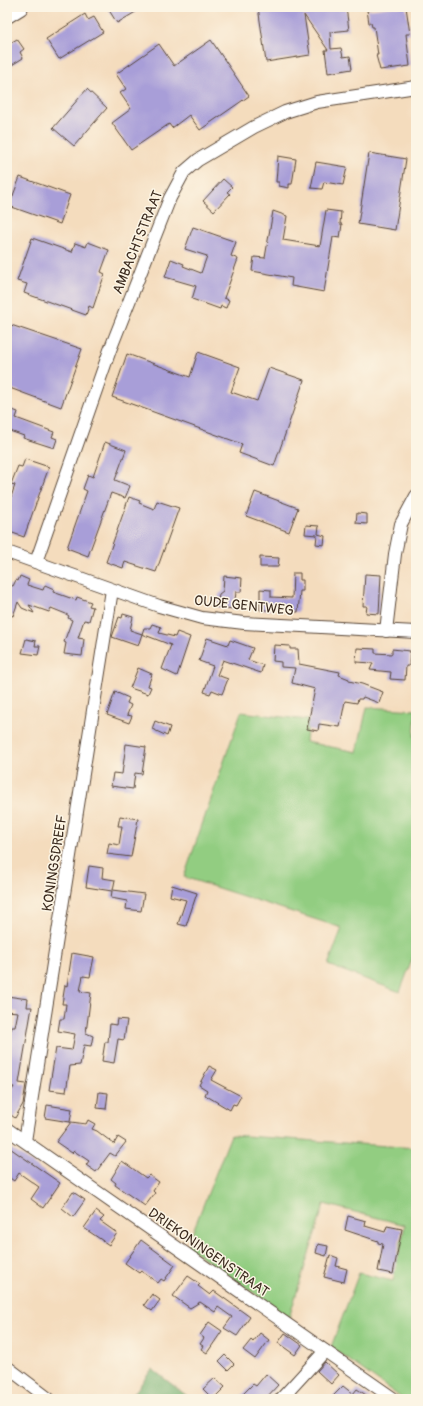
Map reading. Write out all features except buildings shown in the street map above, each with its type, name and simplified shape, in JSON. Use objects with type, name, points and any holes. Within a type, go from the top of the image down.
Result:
[{"type":"main road","points":[[7,15],[20,7]]},
{"type":"street","name":"AMBACHTSTRAAT","points":[[36,562],[110,350],[170,198],[184,172],[204,157],[254,127],[284,112],[317,102],[416,87]]},
{"type":"street","points":[[386,631],[400,524],[416,496]]},
{"type":"street","name":"OUDE GENTWEG","points":[[7,552],[180,613],[210,619],[250,624],[416,632]]},
{"type":"street","name":"KONINGSDREEF","points":[[25,1141],[112,590]]},
{"type":"street","name":"DRIEKONINGENSTRAAT","points":[[7,1129],[394,1399]]},
{"type":"street","points":[[281,1399],[326,1351]]},
{"type":"street","points":[[7,1367],[49,1399]]},
{"type":"green space","points":[[367,707],[416,710],[414,736],[416,736],[416,949],[400,992],[328,965],[342,928],[184,877],[241,712],[308,720],[306,742],[357,752]]},
{"type":"green space","points":[[231,1135],[416,1148],[416,1399],[403,1399],[331,1347],[359,1273],[393,1281],[405,1225],[324,1204],[289,1318],[187,1246]]},
{"type":"green space","points":[[152,1369],[191,1399],[130,1399]]}]
